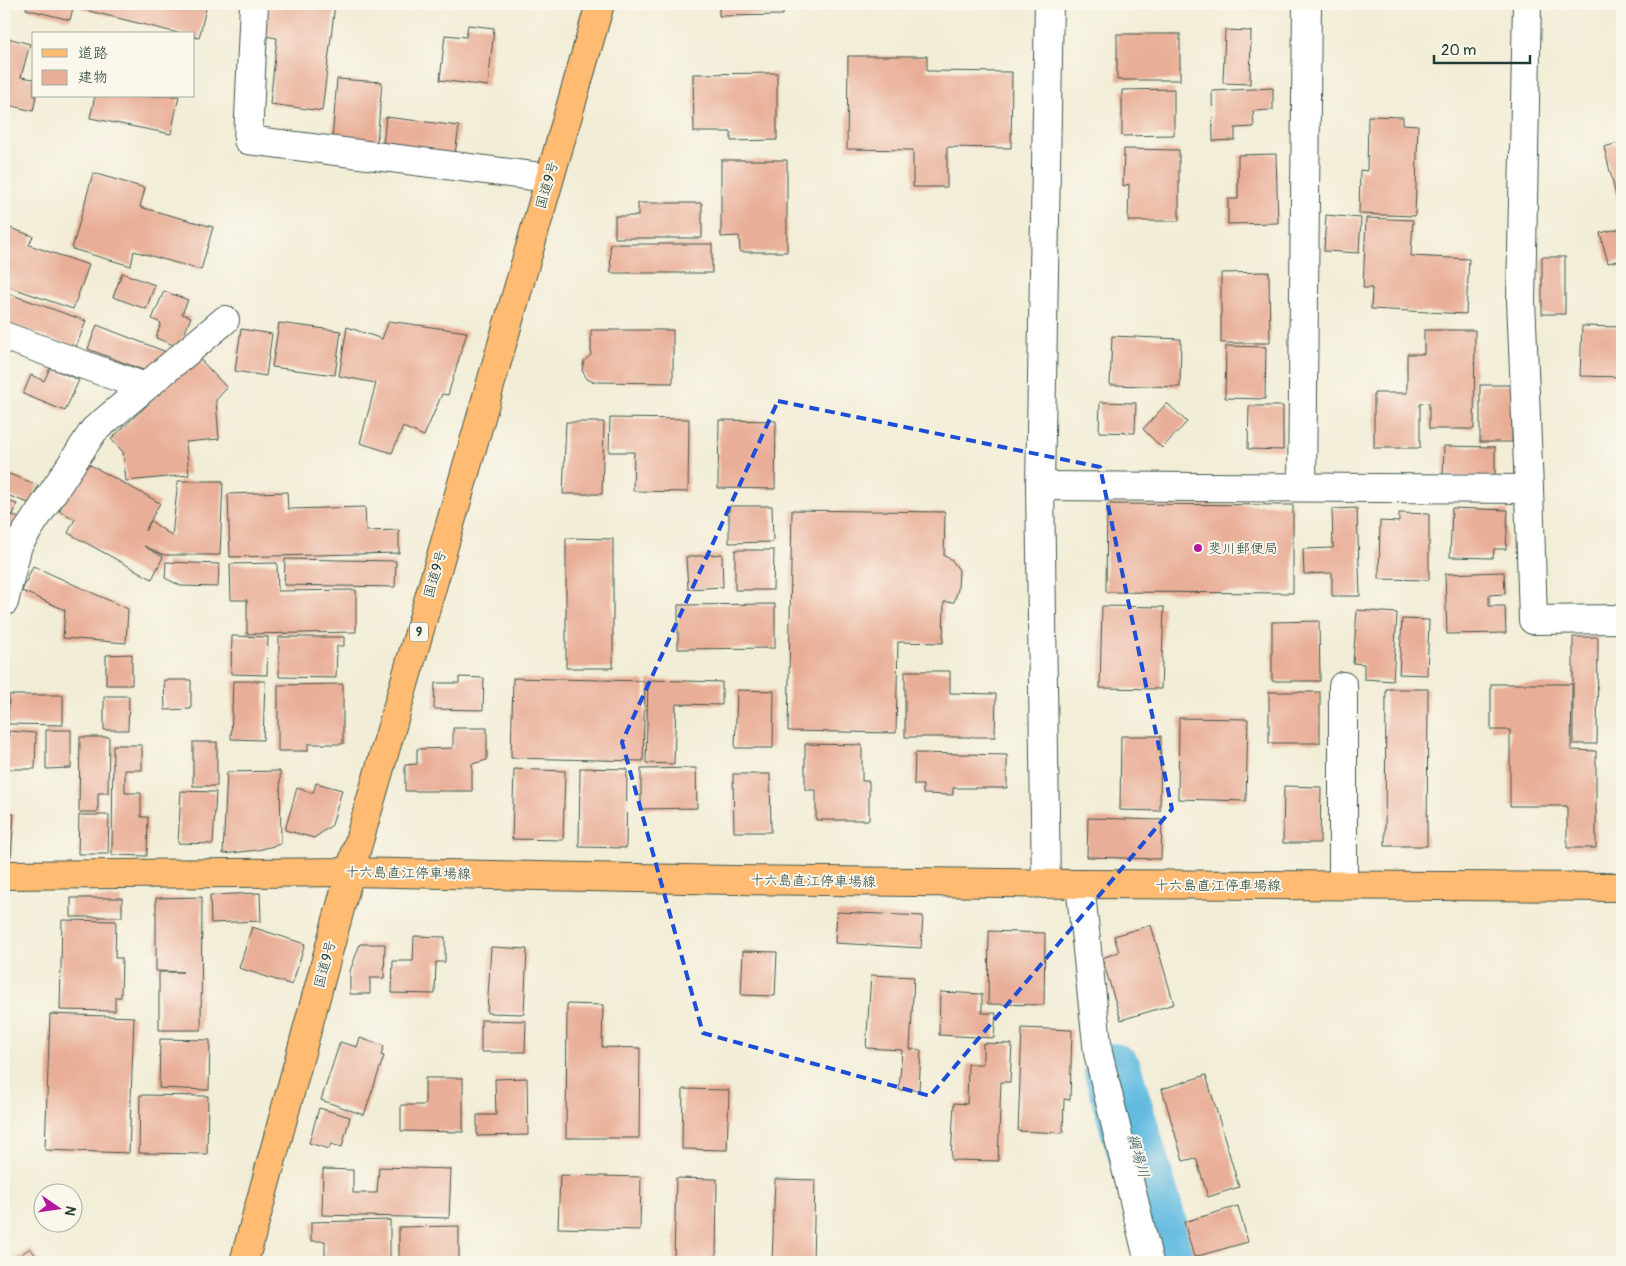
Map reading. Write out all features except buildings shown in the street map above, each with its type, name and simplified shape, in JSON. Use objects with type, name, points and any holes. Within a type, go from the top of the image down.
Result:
[{"type":"main road","name":"国道9号","points":[[244,1262],[350,872],[600,4]]},
{"type":"main road","name":"十六島直江停車場線","points":[[4,875],[350,872],[1046,884],[1622,887]]},
{"type":"street","points":[[254,4],[248,140],[549,178]]},
{"type":"street","points":[[1046,884],[1040,486],[1049,4]]},
{"type":"street","points":[[1302,487],[1307,4]]},
{"type":"street","points":[[1527,4],[1520,300],[1529,489],[1532,620],[1622,619]]},
{"type":"street","points":[[4,602],[18,544],[94,430],[225,320]]},
{"type":"street","points":[[4,336],[145,387]]},
{"type":"street","points":[[1040,486],[1529,489]]},
{"type":"street","points":[[1343,686],[1343,885]]},
{"type":"street","points":[[1080,884],[1098,1053],[1149,1262]]},
{"type":"highlighted area","points":[[778,401],[1100,467],[1172,809],[930,1096],[703,1033],[622,742]]},
{"type":"waterway","name":"綱場川","points":[[1113,1072],[1169,1262]]},
{"type":"place","name":"斐川郵便局","points":[[1198,548]]}]
